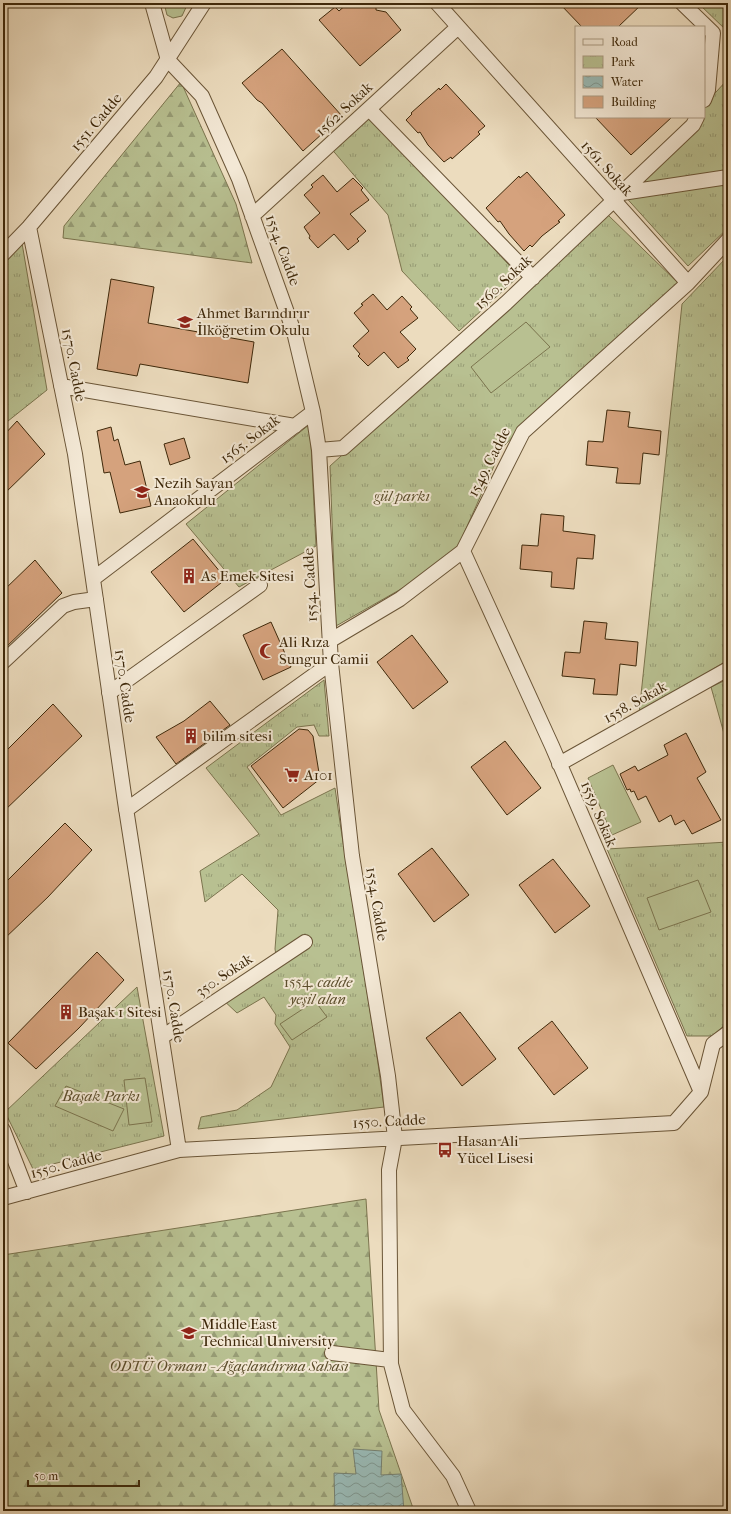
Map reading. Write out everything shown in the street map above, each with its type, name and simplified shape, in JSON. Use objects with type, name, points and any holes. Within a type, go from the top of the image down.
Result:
[{"type":"street","points":[[152,3],[168,60]]},
{"type":"street","name":"1551. Cadde","points":[[3,254],[29,227],[168,60],[204,3]]},
{"type":"street","name":"1561. Sokak","points":[[437,3],[618,197],[688,284]]},
{"type":"street","points":[[682,3],[713,33],[708,90],[705,98]]},
{"type":"street","name":"1562. Sokak","points":[[252,216],[458,27]]},
{"type":"street","name":"1554. Cadde","points":[[168,60],[202,96],[239,179],[294,332],[313,412],[319,450],[331,663],[352,856],[388,1076],[395,1138],[389,1170],[390,1360],[403,1410],[453,1476],[469,1511]]},
{"type":"street","points":[[369,109],[533,278]]},
{"type":"street","name":"1560. Sokak","points":[[319,450],[343,448],[533,278],[693,125],[696,118]]},
{"type":"street","points":[[618,197],[728,177]]},
{"type":"street","name":"1570. Cadde","points":[[29,227],[75,454],[126,810],[179,1150]]},
{"type":"street","name":"1549. Cadde","points":[[330,640],[400,598],[463,551],[523,432],[688,284],[728,240]]},
{"type":"street","points":[[61,386],[295,426]]},
{"type":"street","name":"1565. Sokak","points":[[93,579],[313,412]]},
{"type":"street","name":"1559. Sokak","points":[[463,551],[559,764],[700,1092]]},
{"type":"street","points":[[109,693],[260,584]]},
{"type":"street","points":[[3,662],[63,606],[74,602],[96,599]]},
{"type":"street","points":[[126,810],[331,663]]},
{"type":"street","name":"1558. Sokak","points":[[559,764],[728,669]]},
{"type":"street","name":"350. Sokak","points":[[162,1036],[305,942]]},
{"type":"street","name":"1550. Cadde","points":[[3,1198],[179,1150],[674,1123],[700,1092],[713,1044],[728,1033]]},
{"type":"street","points":[[3,1130],[27,1192]]},
{"type":"street","points":[[332,1352],[390,1360]]},
{"type":"green space","points":[[164,3],[188,3],[182,16],[173,18],[167,15]]},
{"type":"green space","points":[[698,3],[728,3],[728,41],[727,31]]},
{"type":"green space","points":[[728,79],[728,228],[688,266],[622,193],[692,118],[705,118],[705,104]]},
{"type":"green space","points":[[181,82],[236,204],[252,263],[63,238],[64,226]]},
{"type":"green space","points":[[367,111],[519,276],[459,331],[402,271],[388,215],[329,146]]},
{"type":"green space","name":"gül parkı","points":[[608,215],[678,283],[554,394],[502,448],[452,560],[336,626],[330,466]]},
{"type":"green space","points":[[22,243],[47,390],[3,425],[3,263]]},
{"type":"green space","points":[[728,256],[728,660],[639,714],[682,304]]},
{"type":"green space","points":[[526,322],[550,347],[491,393],[471,367]]},
{"type":"green space","points":[[310,424],[316,546],[239,587],[186,524]]},
{"type":"green space","points":[[728,679],[728,748],[711,687]]},
{"type":"green space","name":"1554. cadde yeşil alan","points":[[324,680],[329,736],[319,736],[314,725],[297,727],[247,767],[281,815],[335,788],[373,1027],[384,1107],[198,1129],[201,1117],[237,1110],[271,1087],[290,1047],[275,1024],[276,1015],[264,997],[237,1013],[220,997],[277,961],[275,949],[278,910],[242,874],[205,902],[200,871],[259,834],[206,768]]},
{"type":"green space","points":[[613,765],[641,822],[612,835],[588,778]]},
{"type":"green space","points":[[728,842],[728,1022],[712,1036],[687,1036],[607,849]]},
{"type":"green space","points":[[698,880],[711,912],[659,930],[647,898]]},
{"type":"green space","name":"Başak Parkı","points":[[137,987],[164,1136],[33,1169],[5,1112]]},
{"type":"green space","points":[[315,1001],[327,1017],[292,1040],[280,1024]]},
{"type":"green space","points":[[145,1078],[152,1122],[129,1125],[124,1080]]},
{"type":"green space","points":[[66,1086],[124,1109],[113,1131],[55,1106]]},
{"type":"green space","name":"ODTÜ Ormanı - Ağaçlandırma Sahası","points":[[366,1199],[379,1410],[414,1511],[3,1511],[3,1255]]},
{"type":"water","points":[[353,1449],[382,1451],[381,1475],[401,1474],[404,1511],[335,1511],[334,1473],[356,1474]]},
{"type":"building","points":[[348,3],[376,3],[376,10],[386,12],[401,30],[360,66],[319,20],[335,7],[339,11]]},
{"type":"building","points":[[559,3],[643,3],[619,26],[581,26]]},
{"type":"building","points":[[282,49],[342,116],[303,151],[262,103],[257,100],[242,83]]},
{"type":"building","points":[[446,84],[485,126],[478,132],[480,134],[452,159],[451,157],[444,162],[428,145],[420,132],[418,133],[406,120],[412,114],[411,113],[439,88],[440,90]]},
{"type":"building","points":[[596,118],[671,118],[631,155]]},
{"type":"building","points":[[527,172],[565,215],[558,221],[560,222],[542,236],[532,247],[530,245],[524,251],[500,221],[498,222],[486,208],[519,176],[520,178]]},
{"type":"building","points":[[323,175],[337,192],[353,178],[363,188],[361,190],[369,200],[350,214],[366,231],[357,239],[359,241],[348,250],[334,234],[318,248],[309,238],[310,236],[304,227],[320,213],[304,195],[313,187],[311,185]]},
{"type":"building","points":[[111,279],[154,287],[148,323],[254,342],[248,383],[140,364],[137,376],[97,369]]},
{"type":"building","points":[[373,294],[387,310],[402,296],[412,307],[410,309],[418,318],[400,332],[416,349],[407,358],[409,360],[398,368],[384,352],[368,366],[358,356],[360,354],[353,346],[369,331],[354,313],[363,305],[361,304]]},
{"type":"building","points":[[607,410],[630,412],[628,427],[661,431],[659,455],[643,453],[640,484],[616,483],[618,468],[586,465],[588,441],[603,442]]},
{"type":"building","points":[[17,421],[45,454],[3,495],[3,436]]},
{"type":"building","points":[[111,427],[114,441],[118,439],[125,465],[140,461],[151,506],[120,513],[110,472],[104,473],[97,431]]},
{"type":"building","points":[[184,438],[190,458],[170,465],[164,444]]},
{"type":"building","points":[[541,514],[564,516],[563,531],[595,535],[593,559],[577,558],[574,589],[551,587],[552,572],[520,569],[522,545],[538,546]]},
{"type":"building","name":"As Emek Sitesi","points":[[193,539],[226,579],[184,612],[151,572]]},
{"type":"building","points":[[35,560],[62,593],[3,650],[3,591]]},
{"type":"building","points":[[584,621],[607,623],[605,639],[638,642],[636,666],[620,664],[617,695],[593,694],[595,679],[562,676],[565,652],[580,653]]},
{"type":"building","name":"Ali Rıza Sungur Camii","points":[[271,622],[291,667],[263,680],[243,635]]},
{"type":"building","points":[[412,635],[448,682],[413,709],[377,662]]},
{"type":"building","name":"bilim sitesi","points":[[210,701],[230,725],[176,764],[156,737],[184,721]]},
{"type":"building","points":[[53,704],[82,736],[3,812],[3,754]]},
{"type":"building","points":[[299,729],[308,730],[313,736],[320,779],[283,808],[251,766]]},
{"type":"building","points":[[686,733],[706,772],[697,778],[721,820],[692,834],[684,820],[675,825],[671,815],[659,822],[646,796],[638,800],[634,791],[631,792],[630,789],[627,790],[620,774],[635,766],[638,771],[668,755],[664,745]]},
{"type":"building","points":[[505,741],[541,788],[507,815],[471,767]]},
{"type":"building","points":[[65,823],[92,850],[48,897],[3,940],[3,885]]},
{"type":"building","points":[[432,848],[469,895],[434,922],[398,874]]},
{"type":"building","points":[[553,859],[590,906],[555,933],[519,885]]},
{"type":"building","name":"Başak 1 Sitesi","points":[[97,952],[124,980],[79,1028],[36,1069],[8,1043]]},
{"type":"building","points":[[460,1012],[496,1059],[462,1086],[426,1038]]},
{"type":"building","points":[[552,1021],[588,1068],[554,1095],[518,1048]]},
{"type":"place","name":"Ahmet Barındırır İlköğretim Okulu","points":[[185,322]]},
{"type":"place","name":"Nezih Sayan Anaokulu","points":[[142,492]]},
{"type":"place","name":"As Emek Sitesi","points":[[189,576]]},
{"type":"place","name":"Ali Rıza Sungur Camii","points":[[267,651]]},
{"type":"place","name":"bilim sitesi","points":[[191,736]]},
{"type":"place","name":"A101","points":[[292,775]]},
{"type":"place","name":"Başak 1 Sitesi","points":[[66,1012]]},
{"type":"place","name":"Hasan Ali Yücel Lisesi","points":[[445,1150]]},
{"type":"place","name":"Middle East Technical University","points":[[189,1333]]}]
